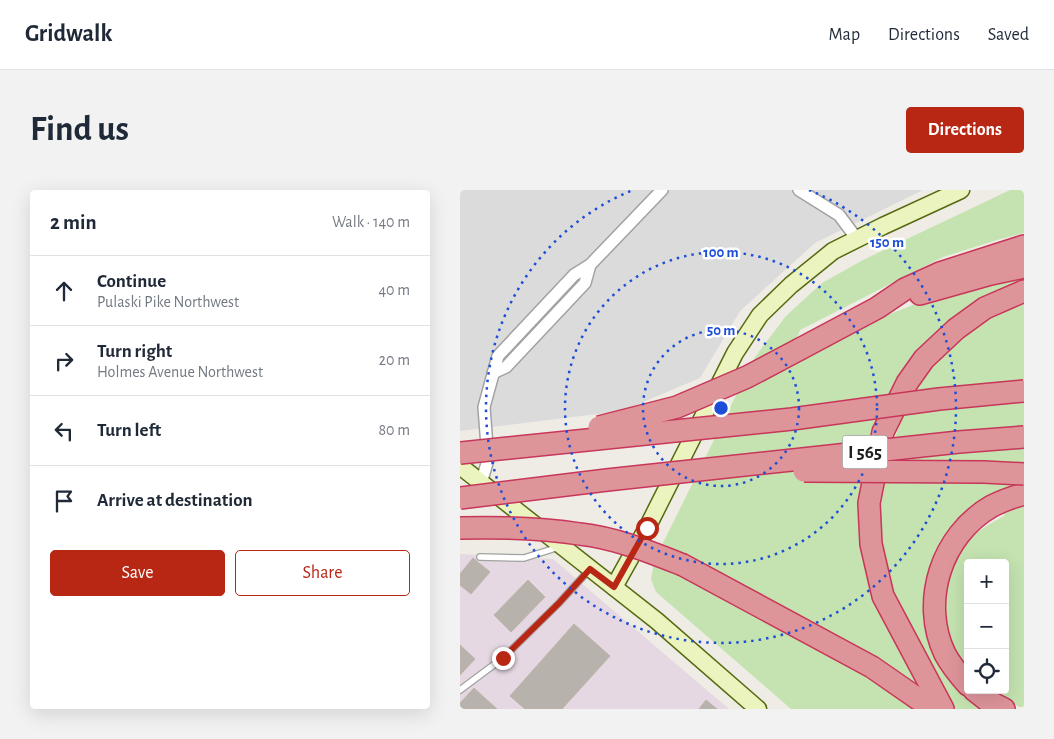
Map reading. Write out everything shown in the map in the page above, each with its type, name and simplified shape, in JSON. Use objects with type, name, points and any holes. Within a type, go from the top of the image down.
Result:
[{"type":"highway","points":[[516,446],[598,428],[677,407],[747,377],[877,308],[905,289],[940,273],[1024,246]]},
{"type":"highway","points":[[877,308],[963,281],[1024,267]]},
{"type":"highway","points":[[943,709],[883,596],[870,544],[869,503],[881,441],[883,432],[907,382],[924,360],[956,329],[985,308],[1024,291]]},
{"type":"highway","name":"I 565","points":[[460,453],[792,419],[939,399],[1024,391]]},
{"type":"highway","name":"I 565","points":[[460,498],[607,480],[959,442],[1024,437]]},
{"type":"highway","points":[[706,470],[1024,474]]},
{"type":"highway","points":[[964,680],[952,665],[941,642],[935,617],[935,592],[941,568],[953,544],[970,522],[992,506],[1024,494]]},
{"type":"highway","points":[[460,528],[506,527],[581,534],[619,542],[654,553],[683,565],[872,667],[922,701],[928,709]]},
{"type":"highway","points":[[979,694],[1004,709]]},
{"type":"main road","points":[[614,587],[647,528],[735,353],[760,315],[791,285],[833,251],[961,190]]},
{"type":"main road","points":[[460,466],[657,621],[758,709]]},
{"type":"street","points":[[482,483],[488,460],[484,407],[498,356],[574,275],[590,265],[662,190]]},
{"type":"street","points":[[799,190],[839,215],[857,239]]},
{"type":"lane","points":[[480,557],[524,558],[561,546]]},
{"type":"lane","points":[[460,690],[503,658],[559,603],[590,569]]},
{"type":"shaded area","points":[[460,190],[923,190],[815,243],[740,311],[700,378],[622,411],[460,431]]},
{"type":"shaded area","points":[[460,554],[553,559],[729,709],[460,709]]},
{"type":"green space","points":[[1010,190],[1024,190],[1024,233],[943,257],[800,330],[787,365],[865,324],[928,299],[1024,272],[1024,282],[968,307],[931,337],[893,387],[872,432],[859,496],[869,577],[923,689],[883,661],[754,591],[687,557],[661,547],[755,357],[786,316],[822,283],[863,260]]},
{"type":"green space","points":[[1024,297],[1024,707],[1020,707],[995,694],[1009,694],[1009,559],[964,559],[964,669],[951,646],[944,624],[944,591],[950,570],[957,557],[973,536],[1005,515],[994,496],[961,518],[939,549],[932,572],[929,601],[932,642],[950,677],[964,692],[964,694],[984,709],[952,709],[889,587],[874,530],[877,489],[914,384],[931,361],[960,333],[990,313]]},
{"type":"green space","points":[[654,563],[680,572],[862,671],[918,709],[791,709],[656,592],[651,579]]},
{"type":"building","points":[[473,558],[490,572],[471,594],[460,585],[460,574]]},
{"type":"building","points":[[528,580],[545,597],[511,632],[494,615]]},
{"type":"building","points":[[574,624],[610,656],[562,709],[525,709],[510,696]]},
{"type":"building","points":[[460,645],[475,659],[460,675]]},
{"type":"building","points":[[474,688],[497,709],[460,709],[460,703]]},
{"type":"building","points":[[706,700],[717,709],[699,709]]},
{"type":"route","points":[[503,658],[559,603],[590,569],[614,587],[647,528]]}]
